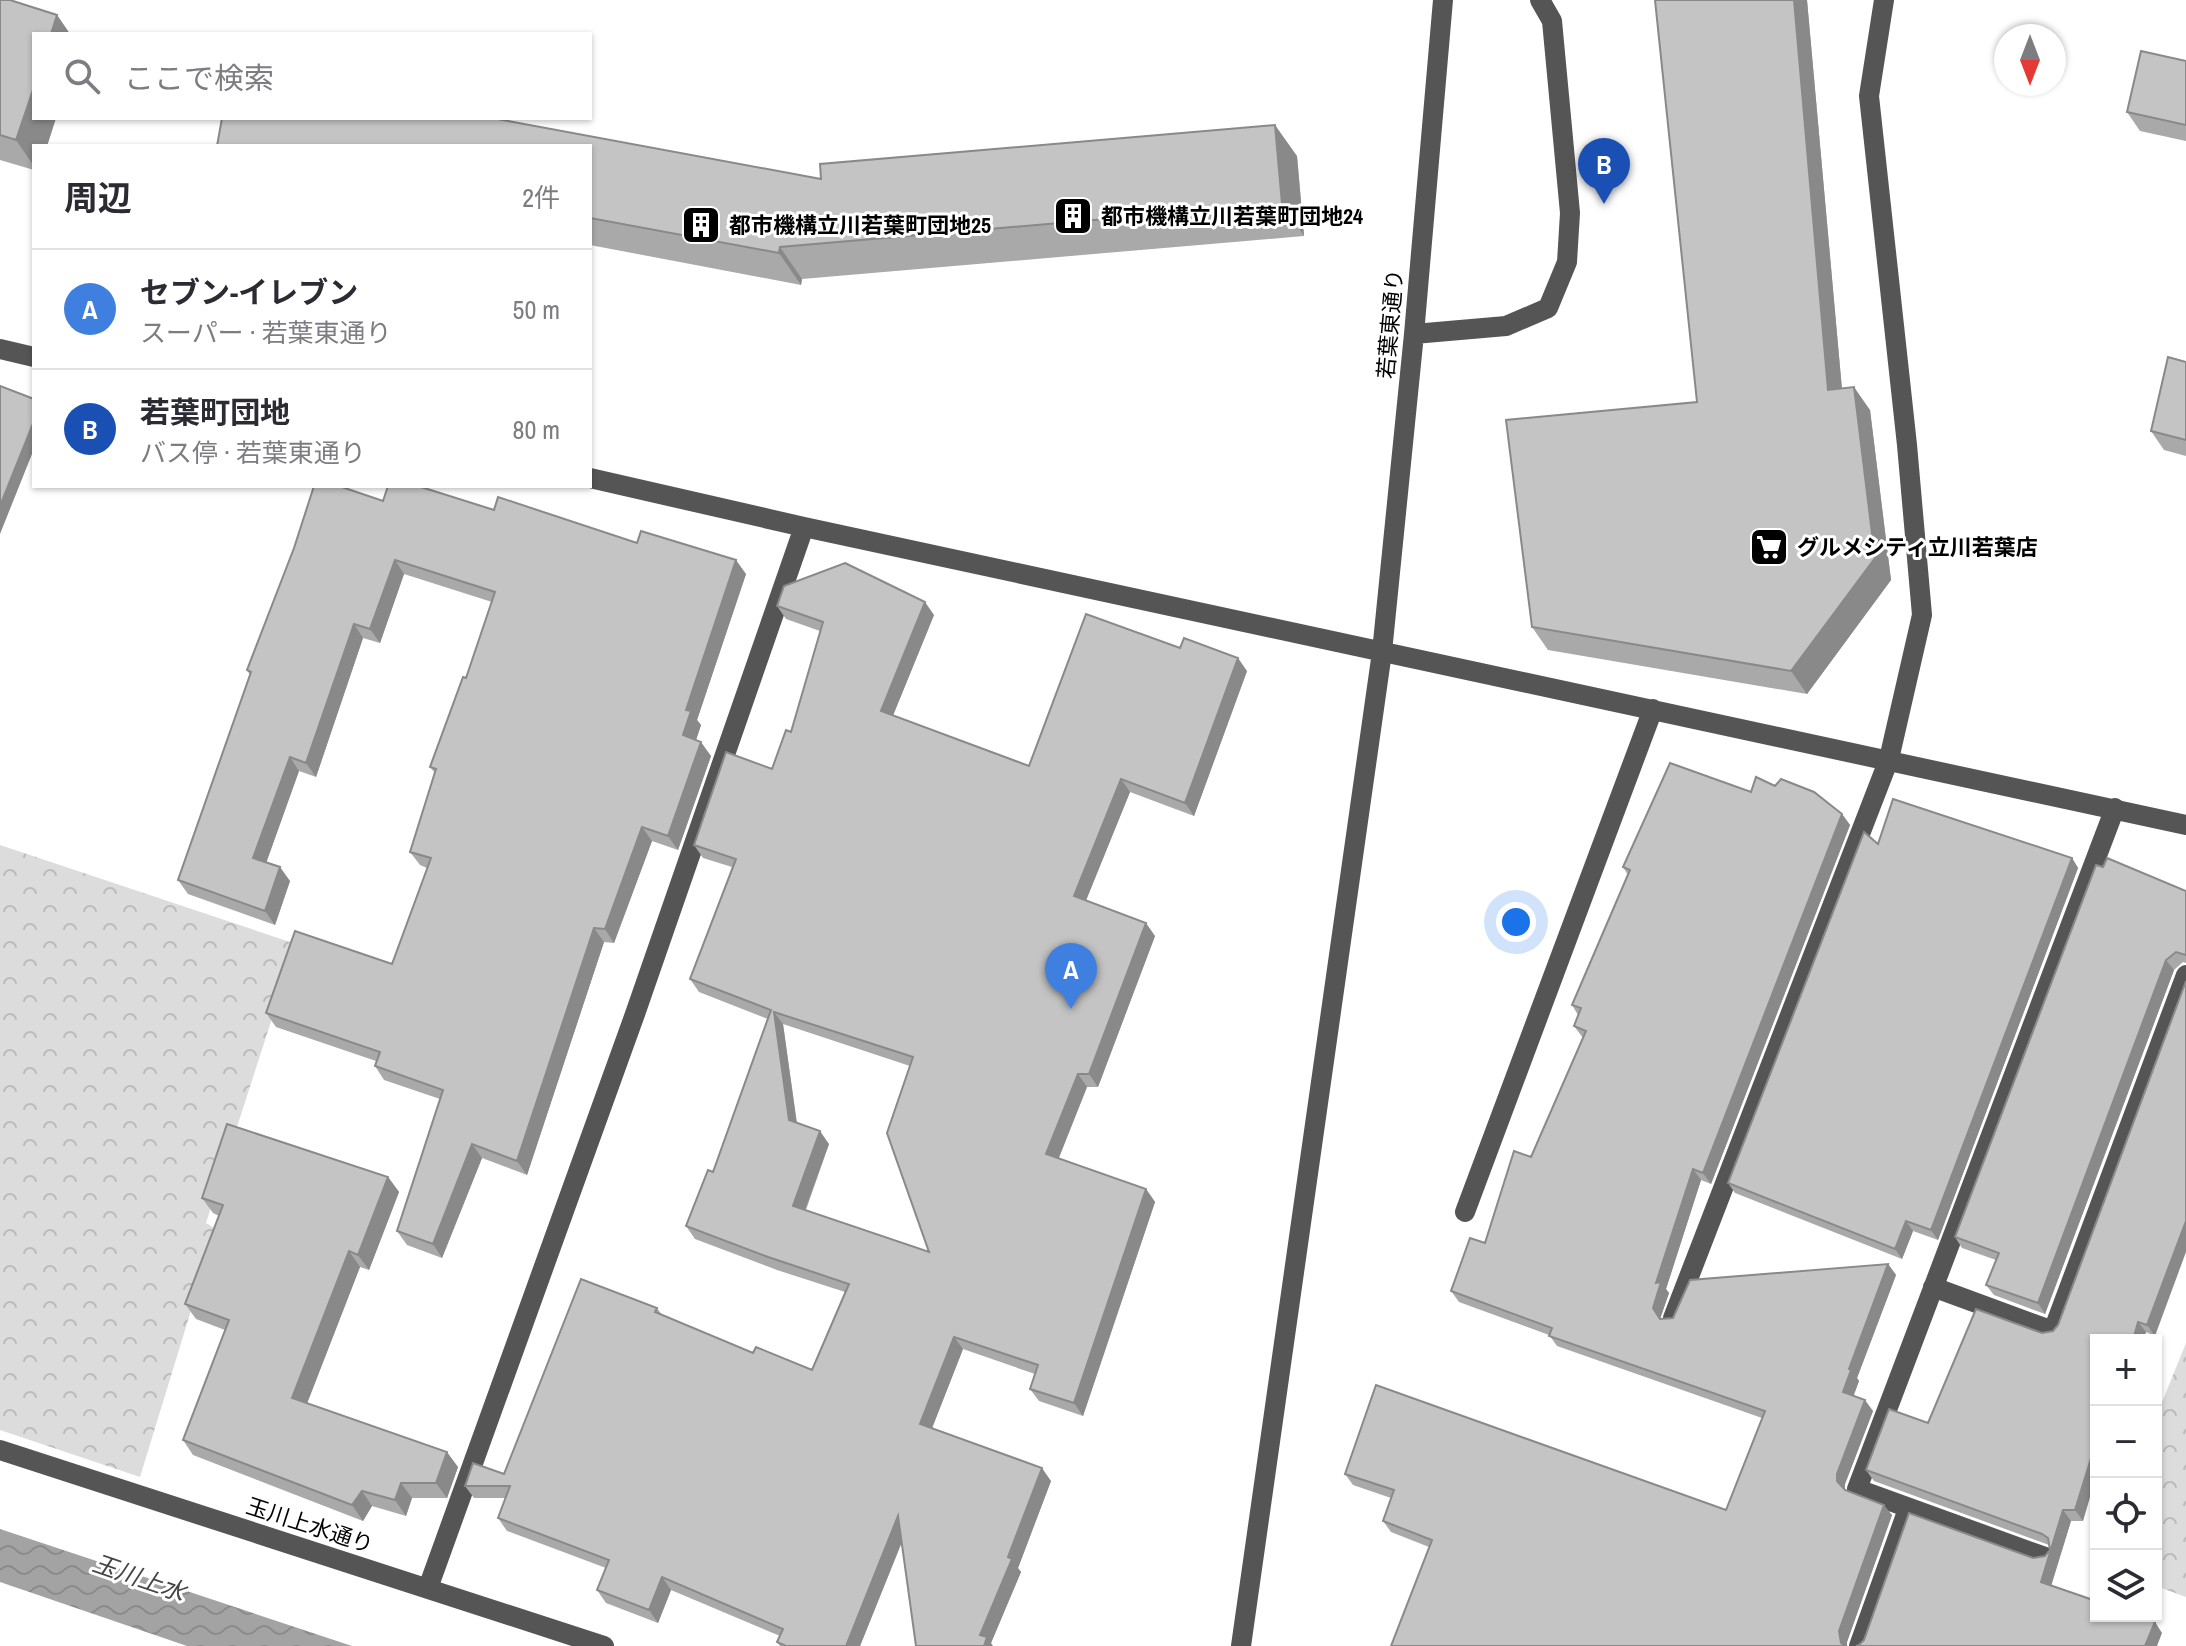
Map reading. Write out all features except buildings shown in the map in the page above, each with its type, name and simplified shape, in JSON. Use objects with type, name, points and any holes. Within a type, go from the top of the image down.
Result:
[{"type":"street","name":"若葉東通り","points":[[1241,1646],[1382,652],[1443,0]]},
{"type":"street","points":[[1414,334],[1506,326],[1548,308],[1567,262],[1570,213],[1552,21],[1540,0]]},
{"type":"street","points":[[1673,1318],[1889,759],[1922,615],[1869,96],[1884,0]]},
{"type":"street","points":[[0,349],[32,357]]},
{"type":"street","points":[[592,478],[2186,825]]},
{"type":"street","points":[[428,1588],[635,1014],[804,527]]},
{"type":"street","points":[[1465,1212],[1653,709]]},
{"type":"street","points":[[2045,1557],[1857,1489],[2115,808]]},
{"type":"street","points":[[1933,1287],[2053,1331],[2186,975]]},
{"type":"street","name":"玉川上水通り","points":[[0,1450],[604,1646]]},
{"type":"street","points":[[1859,1646],[1908,1509]]},
{"type":"green space","points":[[0,845],[296,944],[206,1223],[216,1229],[140,1477],[0,1430]]},
{"type":"green space","points":[[2186,1343],[2186,1597],[2162,1588],[2162,1402]]},
{"type":"water","name":"玉川上水","points":[[0,1529],[352,1646],[187,1646],[0,1582]]},
{"type":"place","name":"若葉町団地","points":[[1604,204]]},
{"type":"place","name":"都市機構立川若葉町団地24","points":[[1073,216]]},
{"type":"place","name":"都市機構立川若葉町団地25","points":[[701,225]]},
{"type":"place","name":"グルメシティ立川若葉店","points":[[1769,547]]},
{"type":"place","name":"セブン-イレブン","points":[[1071,1009]]}]
